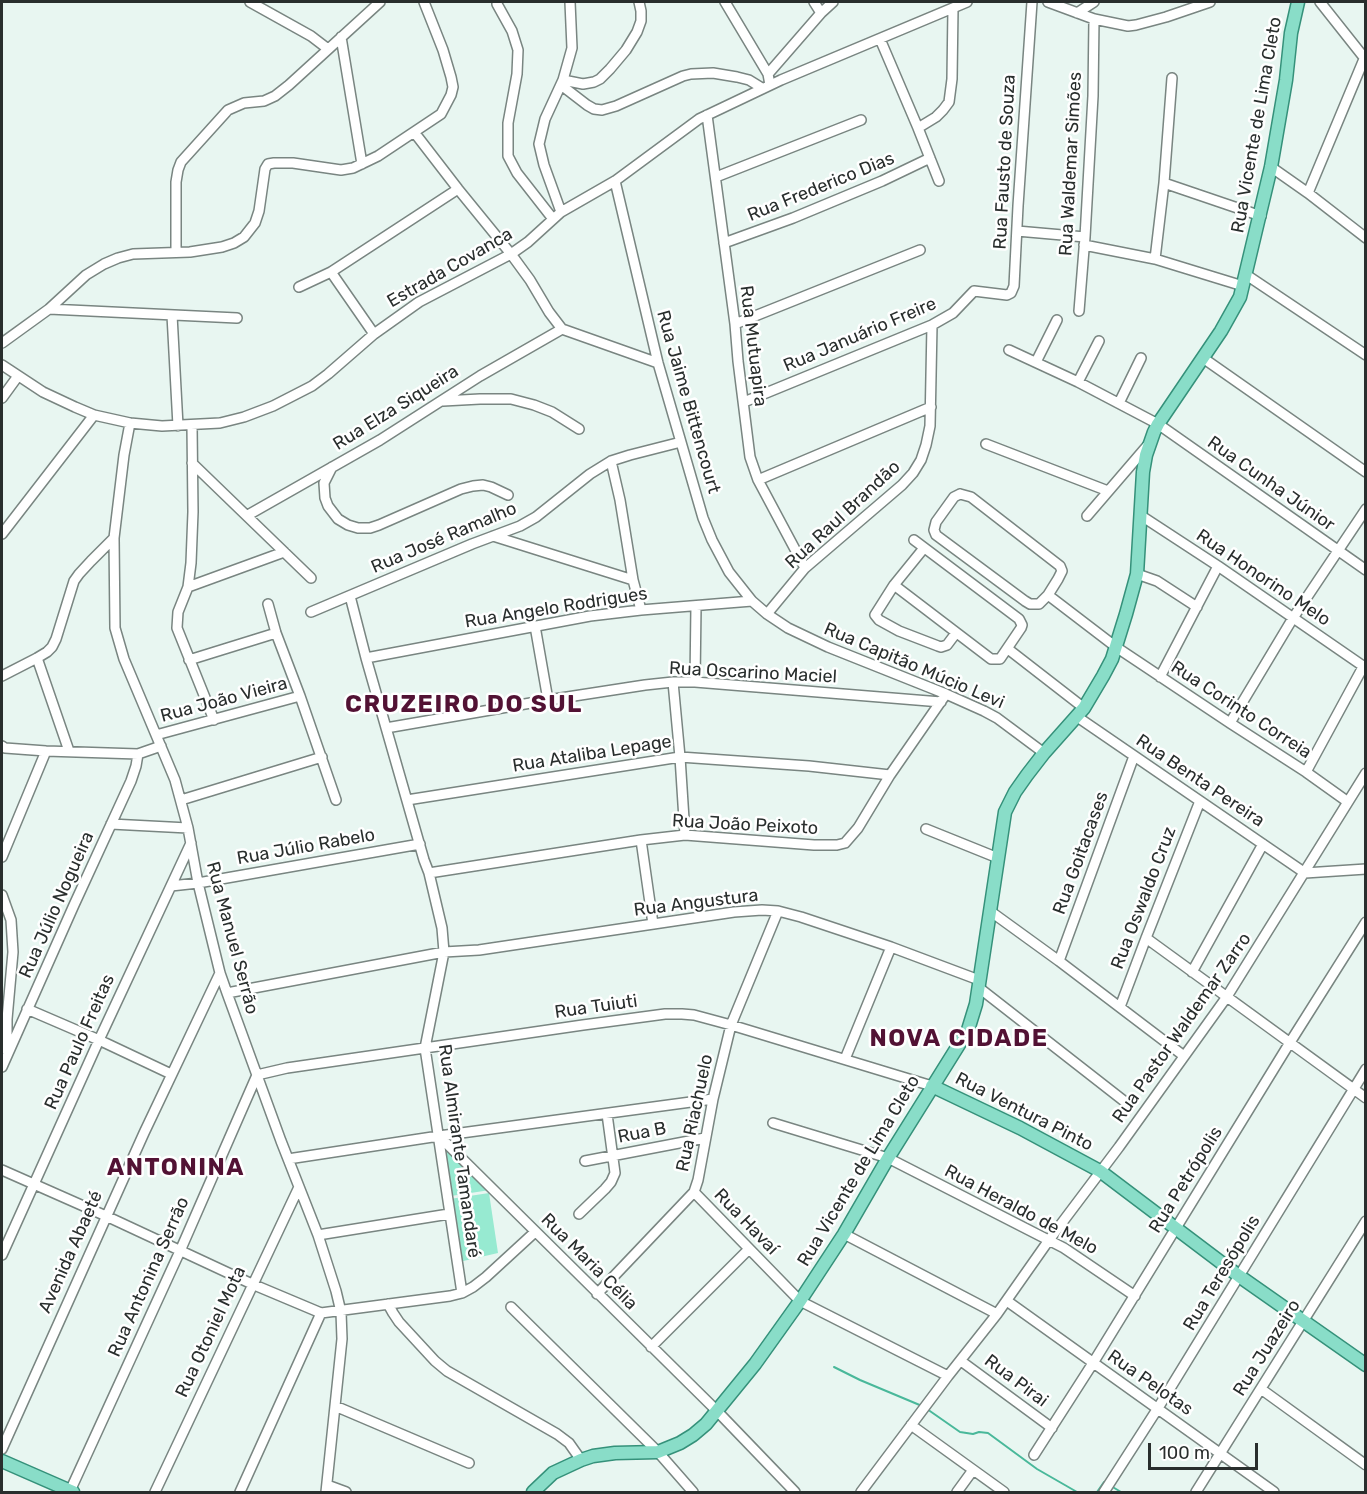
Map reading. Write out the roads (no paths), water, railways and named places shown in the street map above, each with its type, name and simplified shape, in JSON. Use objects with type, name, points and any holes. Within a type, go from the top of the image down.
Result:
[{"type":"main road","name":"Rua Vicente de Lima Cleto","points":[[533,1492],[553,1473],[581,1460],[615,1453],[658,1452],[671,1448],[706,1424],[755,1364],[800,1301],[844,1234],[888,1158],[968,1030],[976,1005],[1005,812],[1021,783],[1080,712],[1103,676],[1116,646],[1137,574],[1143,472],[1150,441],[1158,424],[1203,358],[1240,297],[1271,167],[1298,2]]},
{"type":"main road","name":"Rua Ventura Pinto","points":[[932,1086],[1020,1128],[1100,1171],[1174,1229],[1365,1365]]},
{"type":"main road","points":[[2,1461],[72,1492]]},
{"type":"street","points":[[250,2],[304,32],[328,49]]},
{"type":"street","points":[[176,251],[176,182],[181,162],[228,110],[244,103],[264,101],[274,96],[380,2]]},
{"type":"street","points":[[2,343],[48,309],[86,275],[104,264],[133,254],[190,252],[222,247],[244,237],[255,223],[259,211],[265,169],[268,164],[293,163],[340,170],[353,168],[441,114],[453,87],[452,77],[424,2]]},
{"type":"street","points":[[561,212],[539,144],[545,119],[562,82],[572,48],[570,2]]},
{"type":"street","points":[[562,82],[583,84],[594,82],[610,69],[637,32],[641,21],[639,2]]},
{"type":"street","points":[[724,2],[747,36],[768,74]]},
{"type":"street","points":[[814,2],[821,13]]},
{"type":"street","points":[[562,82],[587,105],[603,110],[691,74],[712,73],[737,77],[766,87],[768,74],[833,2]]},
{"type":"street","name":"Estrada Covanca","points":[[2,365],[43,392],[94,415],[130,423],[192,426],[220,423],[244,417],[288,400],[312,386],[374,334],[419,302],[512,254],[561,212],[615,181],[687,127],[707,115],[766,87],[967,2]]},
{"type":"street","name":"Rua Fausto de Souza","points":[[982,291],[1007,295],[1013,291],[1032,2]]},
{"type":"street","points":[[1048,2],[1116,25],[1136,25],[1210,2]]},
{"type":"street","points":[[1077,13],[1094,2]]},
{"type":"street","points":[[1308,193],[1365,60],[1320,2]]},
{"type":"street","points":[[497,4],[512,31],[518,50],[517,74],[508,123],[508,156],[517,173],[553,219]]},
{"type":"street","points":[[918,128],[936,117],[949,102],[952,79],[953,8]]},
{"type":"street","name":"Rua Waldemar Simões","points":[[1079,311],[1093,96],[1094,19]]},
{"type":"street","points":[[341,37],[362,164]]},
{"type":"street","points":[[880,39],[939,181]]},
{"type":"street","points":[[1155,259],[1164,183],[1172,78]]},
{"type":"street","name":"Rua Mutuapira","points":[[707,115],[750,458],[758,480],[805,568]]},
{"type":"street","points":[[716,177],[861,120]]},
{"type":"street","points":[[414,132],[512,254],[562,329],[658,363]]},
{"type":"street","name":"Rua Frederico Dias","points":[[724,243],[793,218],[930,158]]},
{"type":"street","points":[[1271,167],[1365,238]]},
{"type":"street","name":"Rua Jaime Bittencourt","points":[[615,181],[658,363],[703,518],[729,572],[752,601],[767,614]]},
{"type":"street","points":[[1164,183],[1260,216]]},
{"type":"street","points":[[299,287],[331,272],[458,189]]},
{"type":"street","points":[[1017,231],[1084,241],[1244,280],[1365,355]]},
{"type":"street","points":[[735,324],[920,250]]},
{"type":"street","points":[[331,272],[374,334]]},
{"type":"street","name":"Rua Januário Freire","points":[[744,402],[932,325],[953,313],[974,291],[982,291]]},
{"type":"street","points":[[48,309],[237,318]]},
{"type":"street","points":[[172,315],[178,426]]},
{"type":"street","points":[[1036,362],[1057,320]]},
{"type":"street","name":"Rua Raul Brandão","points":[[767,614],[805,568],[902,485],[921,460],[930,426],[932,325]]},
{"type":"street","name":"Rua Elza Siqueira","points":[[248,515],[380,440],[480,376],[562,329]]},
{"type":"street","points":[[1078,382],[1099,341]]},
{"type":"street","name":"Rua Cunha Júnior","points":[[1009,350],[1078,382],[1158,424],[1365,570]]},
{"type":"street","points":[[1119,403],[1141,358]]},
{"type":"street","points":[[1203,358],[1365,472]]},
{"type":"street","points":[[2,398],[18,376]]},
{"type":"street","points":[[440,401],[511,399],[552,412],[579,429]]},
{"type":"street","points":[[758,480],[931,407]]},
{"type":"street","points":[[2,534],[94,415]]},
{"type":"street","name":"Rua Manuel Serrão","points":[[130,423],[114,538],[115,614],[118,640],[128,669],[172,771],[188,828],[198,883],[220,973],[318,1235],[336,1291],[341,1312],[342,1340],[326,1489]]},
{"type":"street","points":[[192,426],[191,563],[188,587],[180,605],[177,628],[214,720]]},
{"type":"street","points":[[1086,516],[1150,441]]},
{"type":"street","name":"Rua José Ramalho","points":[[311,612],[520,526],[536,517],[590,474],[611,461],[681,442]]},
{"type":"street","points":[[986,444],[1108,491]]},
{"type":"street","points":[[611,461],[633,580],[641,610]]},
{"type":"street","points":[[192,463],[311,578]]},
{"type":"street","points":[[332,467],[324,483],[328,506],[338,519],[358,528],[379,525],[472,486],[483,485],[508,495]]},
{"type":"street","points":[[960,494],[971,497],[1060,566],[1061,573],[1048,595],[1039,604],[1030,604],[936,535],[934,530],[936,522],[954,497],[960,494]]},
{"type":"street","points":[[1230,723],[1293,618],[1365,509]]},
{"type":"street","name":"Rua Honorino Melo","points":[[1140,516],[1218,566],[1364,668]]},
{"type":"street","points":[[493,536],[633,580]]},
{"type":"street","points":[[2,676],[47,652],[56,639],[71,590],[79,574],[114,538]]},
{"type":"street","points":[[894,585],[991,659],[1000,659],[1022,628],[1019,619],[914,540]]},
{"type":"street","points":[[924,548],[894,585],[875,615],[879,620],[898,631],[941,647],[947,645],[956,633]]},
{"type":"street","points":[[188,587],[285,552]]},
{"type":"street","points":[[1160,677],[1218,566]]},
{"type":"street","points":[[1137,574],[1156,581],[1197,607]]},
{"type":"street","name":"Rua Corinto Correia","points":[[1048,595],[1160,677],[1348,802]]},
{"type":"street","name":"Rua Almirante Tamandaré","points":[[350,596],[429,873],[442,928],[444,952],[425,1048],[462,1293]]},
{"type":"street","name":"Rua Angelo Rodrigues","points":[[366,658],[590,616],[752,601]]},
{"type":"street","points":[[268,604],[276,633],[336,800]]},
{"type":"street","points":[[694,682],[696,606]]},
{"type":"street","name":"Rua Capitão Múcio Levi","points":[[767,614],[788,628],[828,647],[944,698],[984,711],[1044,753]]},
{"type":"street","points":[[535,626],[548,700]]},
{"type":"street","points":[[189,660],[276,633]]},
{"type":"street","name":"Rua Benta Pereira","points":[[1008,649],[1134,756],[1305,873]]},
{"type":"street","points":[[37,658],[69,751]]},
{"type":"street","points":[[1306,772],[1364,668]]},
{"type":"street","points":[[673,682],[685,835]]},
{"type":"street","name":"Rua Oscarino Maciel","points":[[386,728],[548,700],[673,682],[944,698]]},
{"type":"street","name":"Rua João Vieira","points":[[156,735],[300,696]]},
{"type":"street","name":"Rua João Peixoto","points":[[429,873],[685,835],[814,845],[845,843],[944,698]]},
{"type":"street","points":[[2,746],[46,751],[138,754],[161,746]]},
{"type":"street","points":[[2,857],[46,751]]},
{"type":"street","name":"Rua Júlio Nogueira","points":[[2,1068],[131,781],[138,754]]},
{"type":"street","name":"Rua Goitacases","points":[[1059,961],[1134,756]]},
{"type":"street","points":[[181,800],[322,757]]},
{"type":"street","name":"Rua Ataliba Lepage","points":[[407,800],[680,757],[809,766],[890,775]]},
{"type":"street","name":"Rua Pastor Waldemar Zarro","points":[[861,1492],[1007,1301],[1226,998],[1365,773]]},
{"type":"street","name":"Rua Oswaldo Cruz","points":[[1120,1007],[1200,801]]},
{"type":"street","points":[[111,824],[188,828]]},
{"type":"street","points":[[926,830],[998,858]]},
{"type":"street","points":[[641,840],[653,924]]},
{"type":"street","name":"Rua Paulo Freitas","points":[[2,1255],[191,843]]},
{"type":"street","name":"Rua Júlio Rabelo","points":[[171,886],[420,844]]},
{"type":"street","points":[[1192,972],[1263,844]]},
{"type":"street","points":[[1305,873],[1365,869]]},
{"type":"street","points":[[2,895],[11,920],[13,952],[6,1056]]},
{"type":"street","name":"Rua Angustura","points":[[227,993],[444,952],[479,950],[734,912],[778,911],[801,916],[891,947],[979,984],[1124,1101]]},
{"type":"street","name":"Rua Riachuelo","points":[[597,1294],[694,1192],[731,1025],[778,911]]},
{"type":"street","points":[[990,911],[1184,1056]]},
{"type":"street","name":"Rua Petrópolis","points":[[1034,1455],[1135,1296],[1174,1229],[1365,922]]},
{"type":"street","points":[[1146,938],[1365,1098]]},
{"type":"street","points":[[845,1059],[891,947]]},
{"type":"street","name":"Avenida Abaeté","points":[[2,1449],[171,1074],[220,973]]},
{"type":"street","points":[[27,1010],[99,1040],[171,1074]]},
{"type":"street","name":"Rua Tuiuti","points":[[257,1075],[287,1068],[665,1014],[694,1015],[932,1086]]},
{"type":"street","name":"Rua Teresópolis","points":[[1107,1487],[1158,1408],[1365,1069]]},
{"type":"street","name":"Rua Antonina Serrão","points":[[72,1492],[257,1075]]},
{"type":"street","points":[[288,1159],[713,1099]]},
{"type":"street","points":[[579,1214],[605,1189],[615,1173],[607,1114]]},
{"type":"street","name":"Rua Heraldo de Melo","points":[[773,1124],[888,1158],[1064,1248],[1135,1296]]},
{"type":"street","name":"Rua Maria Célia","points":[[439,1136],[795,1492]]},
{"type":"street","name":"Rua B","points":[[585,1161],[705,1138]]},
{"type":"street","points":[[2,1170],[321,1313],[341,1312],[462,1293],[486,1277],[535,1232]]},
{"type":"street","name":"Rua Otoniel Mota","points":[[155,1492],[299,1187]]},
{"type":"street","name":"Rua Havaí","points":[[694,1192],[800,1301],[948,1376]]},
{"type":"street","points":[[318,1235],[449,1214]]},
{"type":"street","name":"Rua Juazeiro","points":[[1196,1492],[1365,1221]]},
{"type":"street","points":[[844,1234],[997,1314]]},
{"type":"street","points":[[651,1347],[748,1249]]},
{"type":"street","name":"Rua Pelotas","points":[[1007,1301],[1274,1492]]},
{"type":"street","points":[[388,1304],[399,1322],[435,1362],[557,1434],[569,1443],[581,1460]]},
{"type":"street","points":[[511,1307],[658,1452],[693,1492]]},
{"type":"street","points":[[240,1492],[321,1313]]},
{"type":"street","name":"Rua Pirai","points":[[961,1361],[1052,1428]]},
{"type":"street","points":[[1261,1389],[1365,1465]]},
{"type":"street","points":[[335,1406],[469,1463]]},
{"type":"street","points":[[911,1425],[1004,1492]]},
{"type":"street","points":[[957,1492],[973,1470]]},
{"type":"street","points":[[326,1489],[346,1492]]},
{"type":"waterway","points":[[834,1367],[922,1406]]},
{"type":"waterway","points":[[927,1409],[960,1432],[988,1433],[1037,1469],[1077,1492]]},
{"type":"waterway","points":[[1097,1492],[1104,1482],[1106,1483]]},
{"type":"waterway","points":[[1111,1486],[1121,1492]]},
{"type":"district","name":"CRUZEIRO DO SUL","points":[[464,705]]},
{"type":"district","name":"NOVA CIDADE","points":[[959,1039]]},
{"type":"district","name":"ANTONINA","points":[[176,1168]]}]
